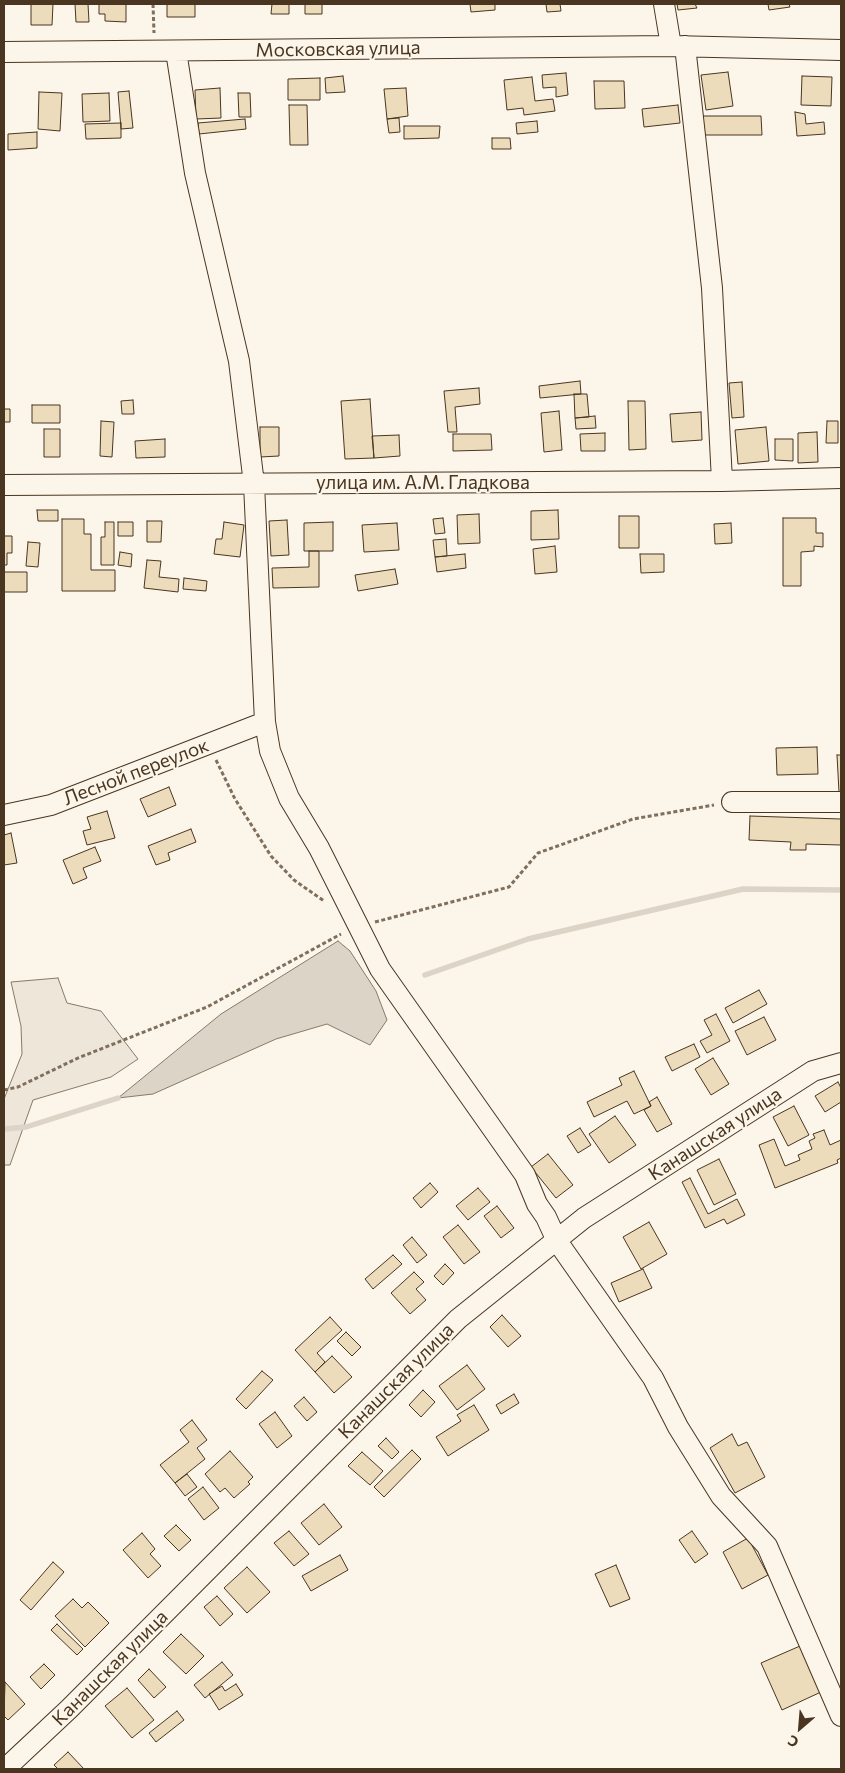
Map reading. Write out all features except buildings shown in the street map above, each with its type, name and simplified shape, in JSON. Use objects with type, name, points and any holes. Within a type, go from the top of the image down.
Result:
[{"type":"street","points":[[664,4],[678,46],[712,288],[722,481]]},
{"type":"street","name":"Московская улица","points":[[4,52],[678,46],[841,50]]},
{"type":"street","points":[[176,51],[195,173],[239,361],[254,484],[265,722],[270,751],[289,798],[319,848],[380,969],[525,1175],[537,1204],[546,1217],[557,1241],[654,1378],[678,1427],[722,1496],[767,1546],[841,1716]]},
{"type":"street","name":"улица им. А.М. Гладкова","points":[[4,485],[722,481],[841,478]]},
{"type":"street","name":"Лесной переулок","points":[[4,815],[51,805],[265,722]]},
{"type":"street","points":[[732,802],[841,802]]},
{"type":"street","name":"Канашская улица","points":[[5,1769],[70,1709],[458,1319],[584,1218],[813,1071],[841,1063]]},
{"type":"path","points":[[153,4],[154,51]]},
{"type":"path","points":[[208,744],[235,799],[271,856],[294,880],[326,903]]},
{"type":"path","points":[[4,1090],[18,1086],[78,1058],[206,1007],[333,937],[359,926],[509,887],[538,853],[633,819],[732,802]]},
{"type":"shaded area","points":[[338,941],[350,951],[376,991],[387,1020],[370,1045],[327,1024],[276,1039],[153,1094],[118,1098],[221,1014]]},
{"type":"shaded area","points":[[58,978],[67,1003],[101,1011],[138,1059],[111,1077],[33,1100],[10,1165],[4,1165],[4,1099],[22,1054],[21,1026],[11,982]]},
{"type":"waterway","points":[[425,975],[528,939],[743,889],[841,890]]},
{"type":"waterway","points":[[4,1129],[26,1127],[118,1098]]}]
